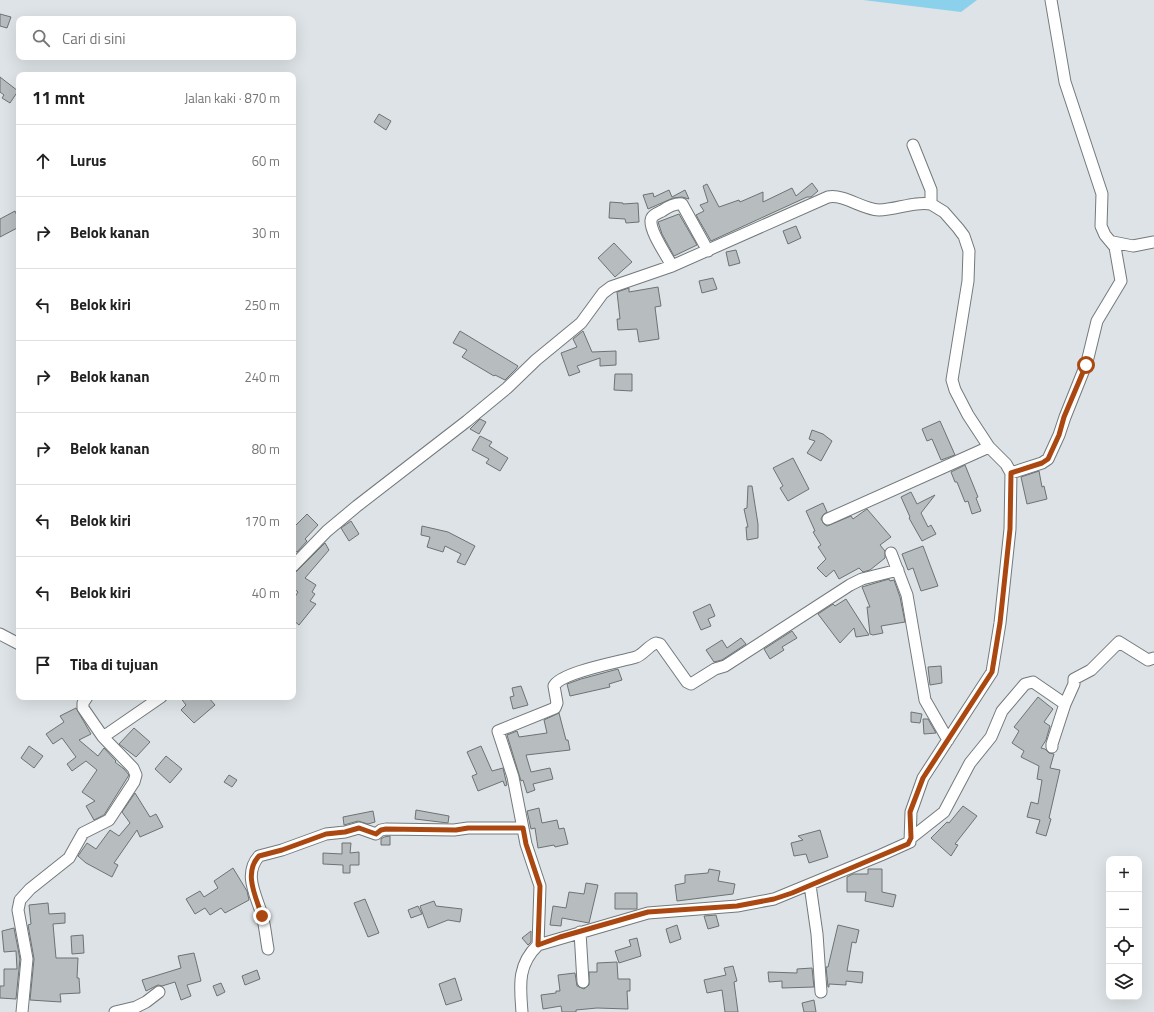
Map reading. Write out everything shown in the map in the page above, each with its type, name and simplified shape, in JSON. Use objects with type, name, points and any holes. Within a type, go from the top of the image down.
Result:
[{"type":"street","points":[[1011,473],[1046,462],[1059,435],[1064,417],[1087,362],[1097,321],[1110,297],[1121,283],[1115,247],[1101,226],[1102,194],[1065,82],[1051,0]]},
{"type":"street","points":[[913,145],[930,190],[931,204]]},
{"type":"street","points":[[296,563],[327,531],[356,506],[467,421],[507,388],[536,360],[581,324],[607,289],[672,266],[828,197],[837,197],[867,208],[878,210],[931,204],[950,217],[961,232],[968,246],[970,261],[968,280],[952,380],[955,390],[968,415],[988,446],[1006,464],[1011,473],[1010,529],[1000,623],[992,672],[919,786],[910,812],[911,838]]},
{"type":"street","points":[[672,266],[655,234],[651,221],[653,216],[668,207],[682,204],[708,251]]},
{"type":"street","points":[[1113,242],[1133,246],[1154,242]]},
{"type":"street","points":[[828,519],[988,446]]},
{"type":"street","points":[[891,553],[907,595],[925,700],[948,740]]},
{"type":"street","points":[[538,945],[540,886],[526,844],[513,777],[498,732],[503,728],[555,708],[557,703],[553,688],[556,682],[578,672],[638,656],[650,646],[658,643],[686,682],[691,684],[714,669],[719,669],[732,662],[862,579],[898,570]]},
{"type":"street","points":[[0,634],[16,642]]},
{"type":"street","points":[[1052,747],[1065,704],[1074,684],[1074,679],[1091,670],[1119,642],[1148,660],[1154,658]]},
{"type":"street","points":[[522,1012],[520,975],[532,951],[538,945],[648,912],[748,904],[774,899],[906,845],[911,838],[944,812],[970,762],[991,737],[1002,711],[1025,684],[1033,682],[1065,704]]},
{"type":"street","points":[[22,1012],[27,959],[18,910],[20,900],[30,889],[69,858],[84,833],[110,820],[136,776],[133,768],[103,737],[83,708],[85,700]]},
{"type":"street","points":[[103,737],[157,700]]},
{"type":"street","points":[[268,949],[262,916],[253,891],[251,876],[253,865],[259,856],[282,850],[326,834],[345,832],[359,828],[376,834],[381,830],[386,829],[456,830],[468,828],[523,828]]},
{"type":"street","points":[[810,885],[817,934],[821,992]]},
{"type":"street","points":[[580,932],[583,982]]},
{"type":"street","points":[[115,1012],[136,1007],[146,1002],[159,992]]},
{"type":"shaded area","points":[[863,0],[977,0],[961,12]]},
{"type":"building","points":[[0,14],[11,17],[7,28],[0,26]]},
{"type":"building","points":[[0,77],[16,89],[16,94],[10,103],[2,98],[4,95],[0,92]]},
{"type":"building","points":[[379,114],[391,121],[386,130],[374,122]]},
{"type":"building","points":[[812,183],[818,191],[811,197],[807,197],[711,241],[696,215],[704,211],[700,205],[708,202],[703,186],[707,184],[719,207],[739,200],[740,202],[763,192],[763,202],[792,188],[796,196]]},
{"type":"building","points":[[669,190],[672,197],[685,190],[689,199],[682,197],[673,198],[648,209],[643,195],[653,193],[654,197]]},
{"type":"building","points":[[610,202],[623,204],[638,203],[639,222],[626,223],[625,219],[609,218]]},
{"type":"building","points":[[15,211],[16,229],[0,237],[0,219]]},
{"type":"building","points":[[679,214],[697,245],[674,256],[662,234],[658,222]]},
{"type":"building","points":[[796,226],[801,238],[788,244],[783,231]]},
{"type":"building","points":[[614,243],[632,262],[615,277],[598,258]]},
{"type":"building","points":[[736,250],[740,263],[729,266],[726,252]]},
{"type":"building","points":[[713,278],[717,289],[702,293],[699,281]]},
{"type":"building","points":[[658,287],[661,306],[655,307],[659,339],[639,342],[637,329],[618,330],[617,319],[620,319],[617,292],[629,288],[629,292]]},
{"type":"building","points":[[460,331],[518,366],[505,380],[495,375],[494,376],[462,357],[467,350],[453,343]]},
{"type":"building","points":[[583,331],[592,352],[616,351],[616,365],[600,366],[600,358],[577,366],[580,372],[569,376],[561,353],[577,347],[573,339]]},
{"type":"building","points":[[615,374],[632,374],[632,391],[614,390]]},
{"type":"building","points":[[480,419],[486,422],[479,434],[470,429]]},
{"type":"building","points":[[940,421],[955,455],[941,460],[932,439],[927,441],[922,429]]},
{"type":"building","points":[[812,430],[823,434],[832,441],[821,461],[807,453],[815,441],[809,439]]},
{"type":"building","points":[[480,436],[492,442],[489,446],[508,458],[500,471],[486,463],[489,459],[472,450]]},
{"type":"building","points":[[793,458],[809,489],[788,501],[780,488],[783,486],[773,468]]},
{"type":"building","points":[[965,465],[978,497],[976,498],[981,511],[972,514],[968,501],[965,502],[957,482],[955,482],[951,472]]},
{"type":"building","points":[[1039,471],[1042,487],[1044,486],[1047,499],[1027,504],[1021,477]]},
{"type":"building","points":[[748,486],[752,486],[758,524],[758,538],[747,540],[746,527],[748,527],[744,509],[747,508]]},
{"type":"building","points":[[911,492],[917,504],[935,495],[921,513],[928,527],[931,525],[936,534],[922,541],[909,518],[910,517],[901,497]]},
{"type":"building","points":[[823,503],[827,512],[821,519],[827,526],[851,516],[853,519],[867,509],[891,537],[880,545],[885,551],[885,558],[870,570],[863,572],[859,568],[839,579],[834,570],[826,577],[817,568],[826,559],[818,547],[821,545],[813,532],[815,531],[806,511]]},
{"type":"building","points":[[307,514],[318,525],[305,539],[307,541],[297,552],[296,552],[296,525]]},
{"type":"building","points":[[351,521],[359,534],[349,541],[341,528]]},
{"type":"building","points":[[422,526],[448,532],[475,546],[465,565],[457,562],[461,554],[445,546],[443,552],[427,547],[430,537],[421,535]]},
{"type":"building","points":[[325,543],[329,550],[305,578],[316,585],[312,592],[315,594],[310,601],[316,604],[299,625],[296,622],[296,595],[298,592],[296,590],[296,572]]},
{"type":"building","points":[[923,546],[938,586],[921,591],[913,568],[908,570],[902,554]]},
{"type":"building","points":[[889,579],[890,581],[894,580],[900,597],[905,622],[881,626],[883,633],[873,635],[870,634],[867,607],[870,607],[862,587]]},
{"type":"building","points":[[846,599],[869,635],[856,637],[854,628],[840,643],[818,614],[833,604],[835,606]]},
{"type":"building","points":[[710,604],[715,616],[708,619],[711,626],[701,630],[693,612]]},
{"type":"building","points":[[792,631],[797,638],[782,647],[784,650],[770,659],[764,649]]},
{"type":"building","points":[[741,638],[746,644],[722,660],[714,662],[706,650],[722,640],[727,648]]},
{"type":"building","points":[[941,666],[942,683],[930,685],[928,667]]},
{"type":"building","points":[[618,669],[622,680],[609,684],[610,687],[570,696],[567,684]]},
{"type":"building","points":[[521,686],[528,705],[513,709],[510,697],[514,696],[512,688]]},
{"type":"building","points":[[1038,697],[1053,709],[1044,722],[1050,726],[1046,740],[1041,748],[1054,754],[1050,768],[1060,770],[1049,818],[1051,819],[1046,836],[1036,833],[1040,820],[1027,817],[1031,802],[1038,804],[1042,780],[1037,779],[1039,766],[1021,757],[1024,751],[1012,743],[1019,731],[1014,727]]},
{"type":"building","points":[[182,700],[211,700],[215,705],[194,723],[181,710],[186,705]]},
{"type":"building","points":[[76,708],[91,734],[79,740],[98,756],[104,748],[116,761],[115,762],[129,775],[104,815],[94,820],[86,806],[95,801],[82,792],[97,770],[86,761],[72,771],[67,764],[76,757],[62,738],[53,744],[46,734],[64,722],[60,716]]},
{"type":"building","points":[[911,712],[922,714],[920,723],[911,722]]},
{"type":"building","points":[[559,713],[570,750],[526,755],[531,772],[550,768],[553,779],[533,784],[535,790],[527,793],[523,780],[521,781],[507,735],[517,731],[519,737],[547,733],[544,720]]},
{"type":"building","points":[[923,719],[928,719],[936,733],[924,734]]},
{"type":"building","points":[[134,728],[150,742],[136,757],[119,744]]},
{"type":"building","points":[[29,746],[43,756],[34,768],[21,758]]},
{"type":"building","points":[[481,746],[492,771],[503,768],[507,785],[505,786],[503,781],[478,791],[472,776],[477,774],[467,752]]},
{"type":"building","points":[[166,756],[182,769],[170,783],[155,769]]},
{"type":"building","points":[[229,775],[237,780],[232,787],[224,782]]},
{"type":"building","points":[[135,793],[150,817],[156,814],[163,827],[140,837],[137,830],[114,863],[118,865],[112,877],[86,863],[78,856],[87,843],[96,849],[110,830],[119,836],[130,823],[122,812]]},
{"type":"building","points":[[963,806],[977,816],[955,844],[958,845],[951,856],[931,838],[947,822],[949,823]]},
{"type":"building","points":[[539,808],[542,823],[557,820],[559,829],[564,828],[568,844],[555,847],[554,845],[538,848],[535,828],[531,829],[527,811]]},
{"type":"building","points":[[416,810],[449,816],[448,823],[415,819]]},
{"type":"building","points":[[373,811],[375,822],[368,824],[358,821],[344,825],[343,817]]},
{"type":"building","points":[[820,830],[828,857],[809,863],[806,854],[794,856],[791,843],[803,840],[798,836]]},
{"type":"building","points":[[390,836],[390,845],[381,845],[381,839]]},
{"type":"building","points":[[342,843],[351,843],[350,853],[359,852],[359,865],[350,865],[350,873],[343,873],[343,865],[323,864],[323,853],[342,854]]},
{"type":"building","points":[[233,868],[247,891],[249,900],[225,913],[221,908],[210,915],[205,908],[195,914],[186,899],[200,891],[204,897],[218,888],[214,881]]},
{"type":"building","points":[[709,869],[720,871],[718,881],[735,884],[733,894],[677,901],[675,885],[685,883],[685,875],[708,873]]},
{"type":"building","points":[[868,869],[882,869],[882,892],[896,895],[893,907],[865,901],[866,892],[847,892],[847,877],[853,874],[868,874]]},
{"type":"building","points":[[586,883],[598,885],[589,923],[562,918],[561,926],[550,925],[553,906],[566,908],[569,892],[584,894]]},
{"type":"building","points":[[615,893],[637,893],[637,909],[615,909]]},
{"type":"building","points":[[365,899],[379,933],[368,937],[354,903]]},
{"type":"building","points":[[434,901],[436,906],[462,909],[460,922],[448,920],[428,928],[420,906]]},
{"type":"building","points":[[48,903],[49,914],[65,913],[65,923],[53,924],[56,958],[78,958],[77,978],[79,978],[80,993],[60,994],[61,1002],[30,1000],[34,959],[28,925],[31,924],[29,905]]},
{"type":"building","points":[[418,906],[422,914],[411,918],[408,910]]},
{"type":"building","points":[[716,915],[719,926],[708,929],[704,916]]},
{"type":"building","points":[[677,925],[681,939],[670,943],[666,929]]},
{"type":"building","points":[[838,925],[859,930],[856,943],[852,942],[847,971],[863,972],[862,983],[846,981],[846,985],[829,984],[828,987],[826,967],[828,967]]},
{"type":"building","points":[[14,928],[20,959],[16,999],[0,998],[0,986],[4,986],[4,969],[17,969],[16,951],[4,952],[2,931]]},
{"type":"building","points":[[531,931],[531,942],[528,945],[522,938]]},
{"type":"building","points":[[83,935],[84,953],[72,954],[71,936]]},
{"type":"building","points":[[637,938],[641,956],[619,963],[615,951],[631,946],[629,940]]},
{"type":"building","points":[[194,953],[201,981],[187,985],[191,996],[181,1000],[175,982],[162,986],[158,985],[146,991],[142,980],[181,968],[178,956]]},
{"type":"building","points":[[617,962],[618,979],[630,979],[630,991],[627,991],[628,1009],[597,1008],[576,1010],[576,1012],[562,1012],[561,1006],[543,1009],[541,995],[560,991],[558,975],[575,973],[577,986],[584,989],[589,985],[589,972],[597,972],[597,963]]},
{"type":"building","points":[[733,966],[737,981],[734,982],[738,1012],[725,1012],[722,990],[707,993],[704,980],[726,975],[724,968]]},
{"type":"building","points":[[812,968],[814,987],[782,988],[782,981],[769,982],[768,972],[797,973],[797,969]]},
{"type":"building","points":[[257,970],[260,979],[245,985],[242,976]]},
{"type":"building","points":[[455,978],[462,1000],[446,1005],[439,984]]},
{"type":"building","points":[[221,983],[225,992],[217,996],[213,986]]},
{"type":"building","points":[[814,1000],[816,1012],[804,1012],[802,1003]]},
{"type":"route","points":[[262,916],[253,891],[251,876],[253,865],[259,856],[282,850],[326,834],[345,832],[359,828],[376,834],[381,830],[386,829],[456,830],[468,828],[523,828],[526,844],[538,876],[540,886],[538,945],[560,937],[648,912],[737,906],[774,899],[792,893],[908,844],[911,838],[910,812],[919,786],[992,672],[1000,623],[1010,529],[1011,473],[1046,462],[1059,435],[1064,417],[1086,365]]}]
